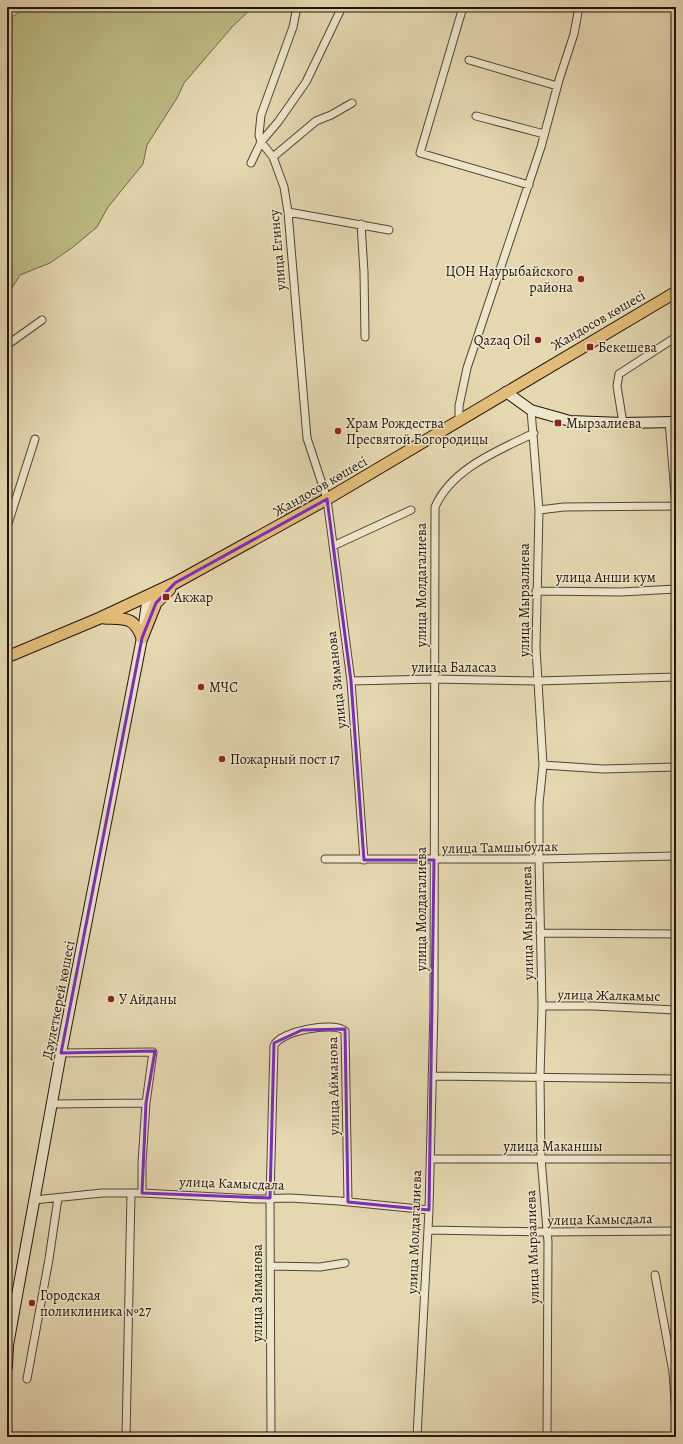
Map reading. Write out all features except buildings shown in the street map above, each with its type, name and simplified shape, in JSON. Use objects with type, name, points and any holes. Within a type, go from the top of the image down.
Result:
[{"type":"main road","name":"Жандосов көшесі","points":[[7,657],[100,618],[175,584],[327,499],[676,292]]},
{"type":"main road","points":[[506,392],[531,410],[570,421],[623,423],[672,421]]},
{"type":"main road","points":[[142,638],[156,603],[175,584]]},
{"type":"main road","name":"Дәулеткерей көшесі","points":[[7,1367],[8,1345],[34,1200],[61,1053],[142,638],[148,596]]},
{"type":"main road","points":[[100,618],[127,619],[138,627],[142,638]]},
{"type":"street","points":[[261,142],[259,135],[262,115],[294,27],[297,7]]},
{"type":"street","points":[[251,163],[261,142],[278,122],[306,82],[342,7]]},
{"type":"street","points":[[462,7],[420,153],[529,184]]},
{"type":"street","points":[[459,420],[459,406],[467,368],[529,184],[557,86],[574,34],[579,7]]},
{"type":"street","points":[[469,60],[557,86]]},
{"type":"street","points":[[273,157],[316,121],[331,115],[352,103]]},
{"type":"street","points":[[476,116],[544,134]]},
{"type":"street","name":"улица Егинсу","points":[[261,142],[273,157],[284,187],[288,212],[307,438],[327,499]]},
{"type":"street","points":[[288,212],[389,230]]},
{"type":"street","points":[[361,224],[364,272],[365,337]]},
{"type":"street","points":[[7,345],[42,320]]},
{"type":"street","points":[[623,423],[617,386],[619,374],[674,340]]},
{"type":"street","name":"улица Мырзалиева","points":[[531,410],[539,510],[536,591],[537,681],[543,765],[539,804],[542,1006],[540,1077],[542,1158],[546,1232],[548,1242],[547,1437]]},
{"type":"street","points":[[539,510],[564,507],[676,506],[672,421]]},
{"type":"street","name":"улица Молдагалиева","points":[[418,1437],[429,1210],[432,1076],[434,860],[433,679],[436,586],[435,507],[438,500],[452,484],[470,467],[491,454],[534,433]]},
{"type":"street","points":[[7,527],[35,438]]},
{"type":"street","name":"улица Зиманова","points":[[327,499],[352,681],[364,860]]},
{"type":"street","points":[[333,546],[411,510]]},
{"type":"street","name":"улица Анши кум","points":[[536,591],[621,592],[676,589]]},
{"type":"street","name":"улица Баласаз","points":[[352,681],[433,679],[537,681],[676,677]]},
{"type":"street","points":[[543,765],[603,768],[676,767]]},
{"type":"street","name":"улица Тамшыбулак","points":[[325,859],[434,860],[676,856]]},
{"type":"street","points":[[540,933],[676,934]]},
{"type":"street","name":"улица Жалкамыс","points":[[542,1006],[594,1006],[676,1010]]},
{"type":"street","name":"улица Айманова","points":[[271,1149],[275,1042],[287,1035],[302,1030],[335,1028],[344,1030],[348,1202]]},
{"type":"street","points":[[61,1053],[153,1052],[146,1103],[142,1163],[142,1193]]},
{"type":"street","points":[[432,1076],[676,1079]]},
{"type":"street","points":[[52,1104],[146,1103]]},
{"type":"street","name":"улица Зиманова","points":[[271,1149],[271,1437]]},
{"type":"street","name":"улица Маканшы","points":[[430,1159],[676,1159]]},
{"type":"street","name":"улица Камысдала","points":[[34,1200],[102,1193],[142,1193],[348,1202],[429,1210]]},
{"type":"street","points":[[126,1437],[131,1193]]},
{"type":"street","points":[[27,1379],[49,1259],[58,1198]]},
{"type":"street","name":"улица Камысдала","points":[[428,1230],[546,1232],[676,1231]]},
{"type":"street","points":[[270,1266],[320,1266],[345,1263]]},
{"type":"street","points":[[655,1276],[673,1372],[676,1416]]},
{"type":"highlighted area","points":[[327,499],[351,681],[364,860],[434,860],[429,1210],[348,1202],[345,1029],[335,1028],[302,1030],[274,1043],[270,1198],[142,1193],[146,1103],[155,1051],[61,1053],[142,638],[156,603],[175,583]]},
{"type":"shaded area","points":[[24,7],[253,7],[232,27],[184,83],[177,98],[147,145],[143,164],[108,207],[97,227],[73,247],[50,263],[20,275],[7,296],[7,19],[17,14]]},
{"type":"shaded area","points":[[321,491],[322,495],[286,515],[287,508]]},
{"type":"place","name":"ЦОН Наурыбайского района","points":[[581,279]]},
{"type":"place","name":"Qazaq Oil","points":[[538,340]]},
{"type":"place","name":"Бекешева","points":[[590,347]]},
{"type":"place","name":"Мырзалиева","points":[[558,423]]},
{"type":"place","name":"Храм Рождества Пресвятой Богородицы","points":[[338,431]]},
{"type":"place","name":"Акжар","points":[[166,597]]},
{"type":"place","name":"МЧС","points":[[201,687]]},
{"type":"place","name":"Пожарный пост 17","points":[[222,759]]},
{"type":"place","name":"У Айданы","points":[[111,999]]},
{"type":"place","name":"Городская поликлиника №27","points":[[32,1303]]}]
